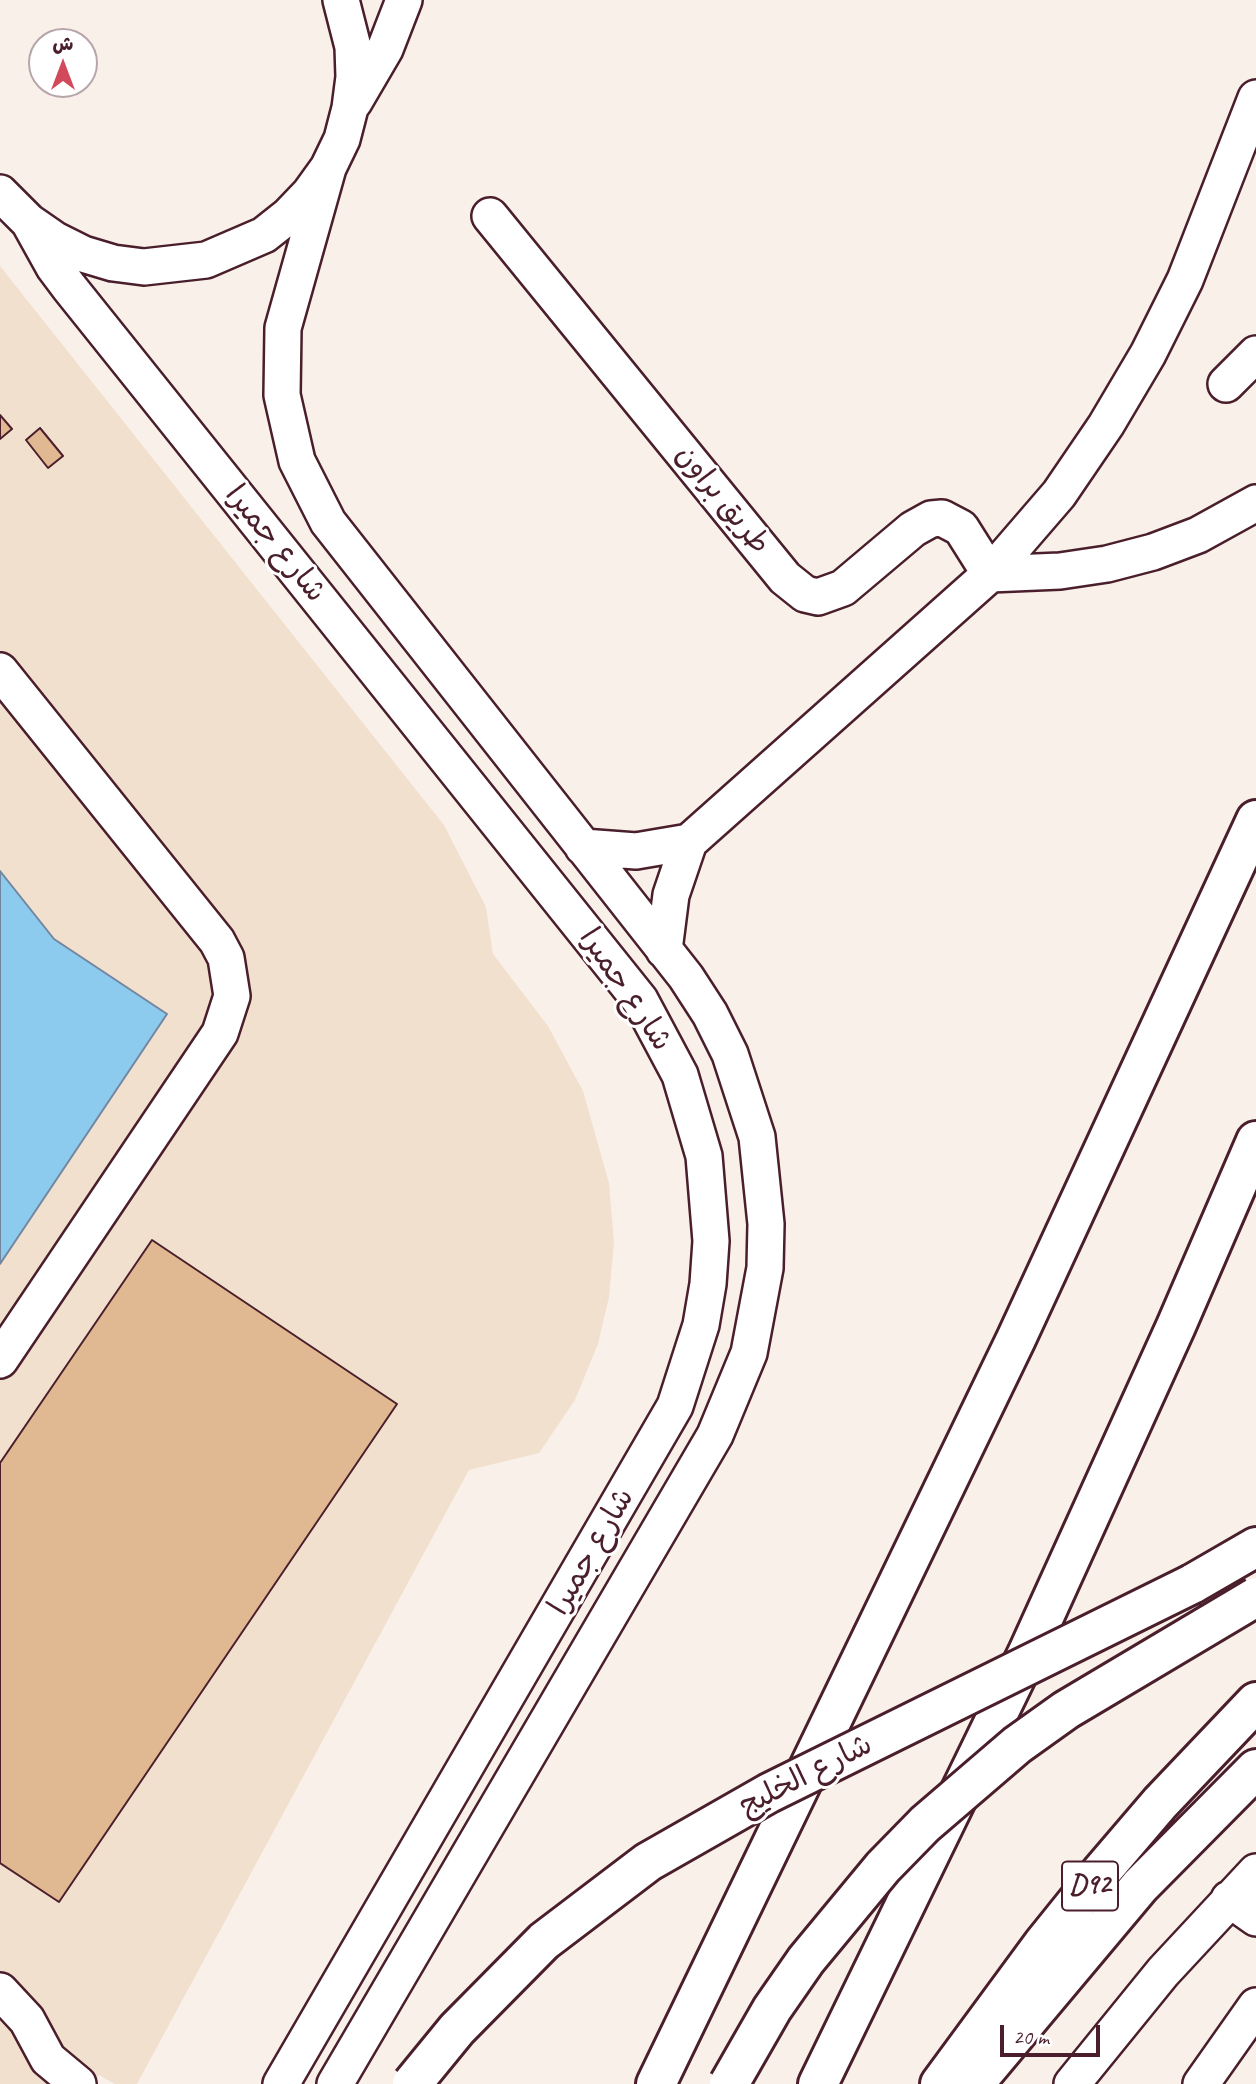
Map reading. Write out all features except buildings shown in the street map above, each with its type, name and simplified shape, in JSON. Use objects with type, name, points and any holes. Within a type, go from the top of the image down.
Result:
[{"type":"main road","points":[[656,2084],[1022,1326],[1256,820]]},
{"type":"main road","points":[[818,2084],[1028,1652],[1177,1326],[1256,1141]]},
{"type":"main road","name":"شارع الخليج","points":[[412,2084],[457,2029],[535,1950],[592,1902],[648,1862],[769,1794],[1113,1626],[1256,1547]]},
{"type":"main road","points":[[729,2084],[772,2009],[806,1960],[859,1894],[925,1824],[1007,1753],[1066,1710],[1256,1597]]},
{"type":"main road","name":"D92","points":[[940,2084],[1019,1976],[1101,1872],[1160,1803],[1256,1702]]},
{"type":"main road","points":[[975,2084],[1140,1886],[1256,1769]]},
{"type":"street","points":[[0,192],[29,222],[73,249],[113,263],[144,267],[206,260],[236,250],[272,229],[310,193],[328,168],[342,139],[350,108],[353,47],[341,0]]},
{"type":"street","points":[[350,108],[385,49],[404,0]]},
{"type":"street","points":[[664,950],[671,895],[689,842],[990,575],[1059,494],[1106,425],[1149,354],[1185,280],[1256,99]]},
{"type":"street","name":"شارع جميرا","points":[[328,168],[283,327],[282,395],[297,461],[328,522],[686,977],[725,1044],[745,1094],[757,1137],[764,1180],[766,1246],[759,1311],[749,1353],[715,1435],[335,2084]]},
{"type":"street","name":"طريق براون","points":[[490,216],[793,587],[818,597],[831,595],[921,522],[942,518],[961,528],[990,575]]},
{"type":"street","name":"شارع جميرا","points":[[29,222],[54,267],[69,287],[640,1000],[680,1075],[704,1157],[711,1241],[708,1284],[698,1336],[675,1406],[282,2084]]},
{"type":"street","points":[[1226,384],[1256,354]]},
{"type":"street","points":[[990,575],[1060,571],[1107,564],[1153,552],[1198,536],[1256,503]]},
{"type":"street","points":[[0,671],[217,941],[231,977],[232,996],[220,1033],[0,1360]]},
{"type":"street","points":[[583,847],[636,851],[689,842]]},
{"type":"street","points":[[1072,2084],[1163,1972],[1242,1908],[1256,1871]]},
{"type":"street","points":[[0,1991],[27,2020],[48,2059],[78,2084]]},
{"type":"street","points":[[1201,2084],[1256,2006]]},
{"type":"shaded area","points":[[0,266],[444,825],[486,907],[493,954],[548,1026],[583,1091],[609,1183],[614,1242],[609,1297],[598,1344],[575,1400],[539,1453],[469,1470],[137,2084],[115,2084],[99,2075],[94,2084],[0,2084],[0,1264],[167,1014],[54,939],[0,871]]},
{"type":"water","points":[[0,871],[54,939],[167,1014],[0,1264]]}]
